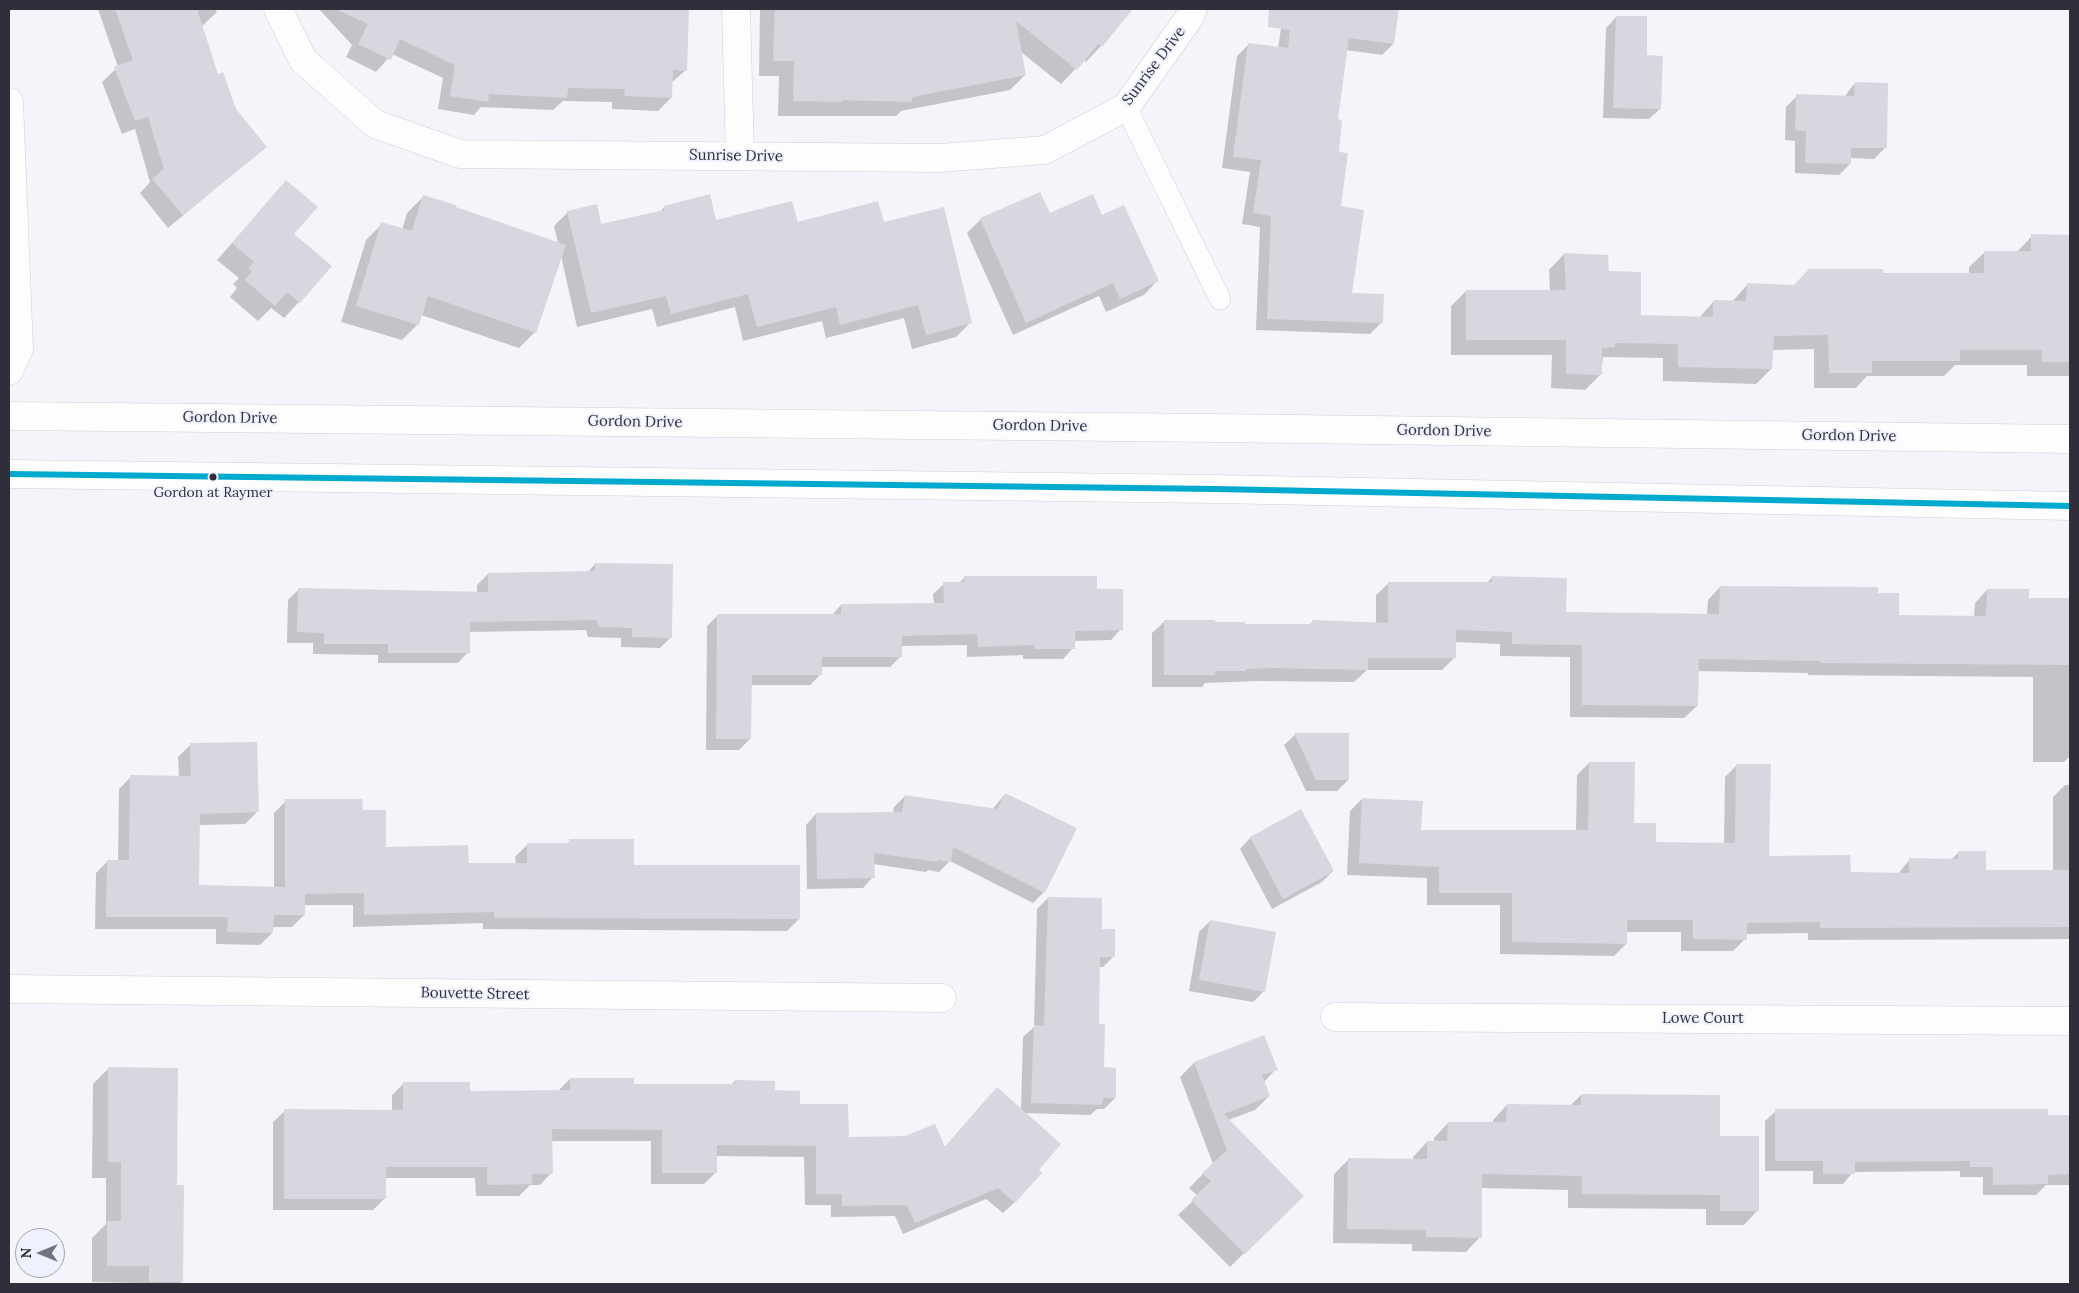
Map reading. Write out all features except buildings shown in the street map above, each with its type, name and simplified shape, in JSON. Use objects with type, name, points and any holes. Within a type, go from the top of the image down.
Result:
[{"type":"main road","name":"Sunrise Drive","points":[[278,9],[303,60],[375,124],[460,154],[939,158],[1045,150],[1126,107],[1190,18],[1193,9]]},
{"type":"main road","points":[[736,9],[740,156]]},
{"type":"main road","points":[[9,102],[19,349],[9,371]]},
{"type":"main road","name":"Gordon Drive","points":[[9,416],[1196,427],[2070,439]]},
{"type":"main road","points":[[9,474],[1225,489],[2070,506]]},
{"type":"main road","name":"Bouvette Street","points":[[9,989],[942,998]]},
{"type":"main road","name":"Lowe Court","points":[[1336,1018],[2070,1021]]},
{"type":"lane","points":[[1126,107],[1220,299]]},
{"type":"transit line","points":[[9,474],[1215,489],[2070,506]]},
{"type":"place","name":"Gordon at Raymer","points":[[213,477]]}]
